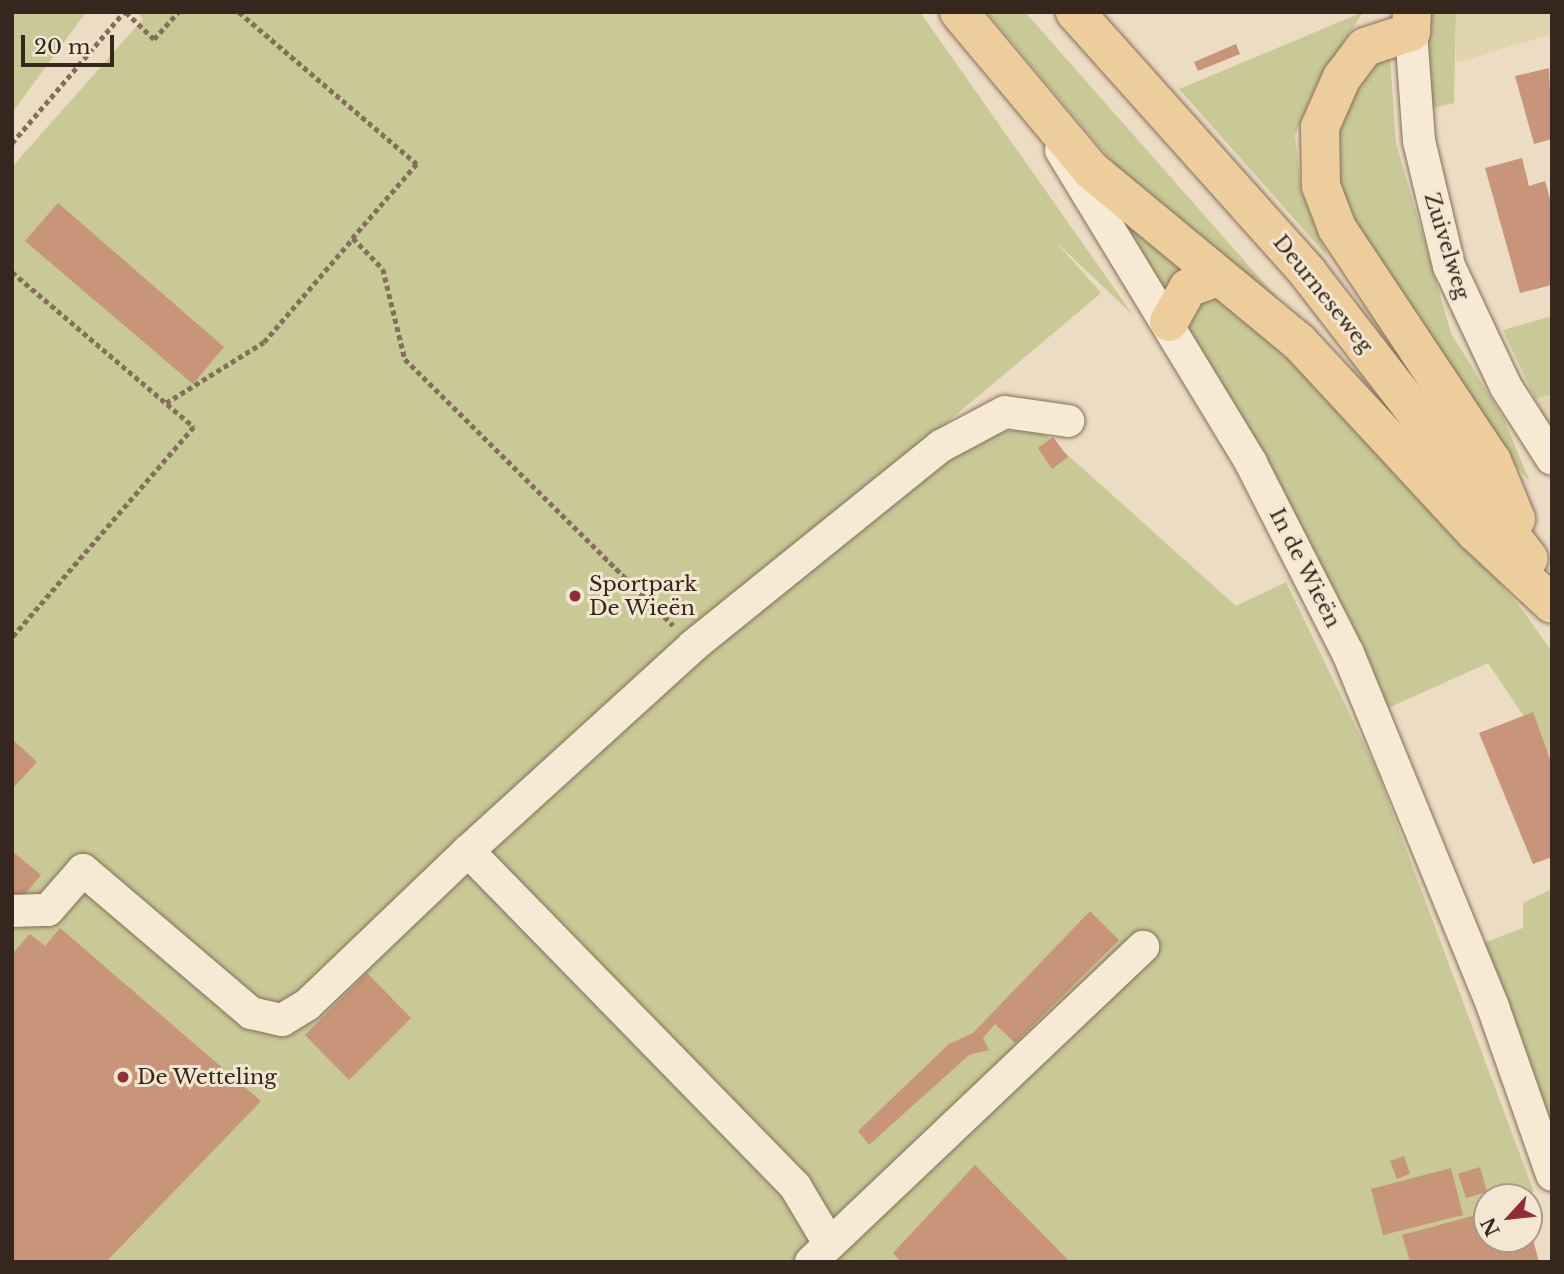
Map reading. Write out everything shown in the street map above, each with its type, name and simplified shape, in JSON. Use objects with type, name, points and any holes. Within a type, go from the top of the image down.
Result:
[{"type":"main road","name":"In de Wieën","points":[[959,12],[1045,118]]},
{"type":"main road","name":"Deurneseweg","points":[[1075,12],[1308,273],[1543,579]]},
{"type":"main road","points":[[1412,22],[1366,47],[1342,77],[1320,127],[1321,186],[1337,228],[1492,461],[1543,579]]},
{"type":"main road","points":[[1045,118],[1101,181],[1216,278],[1300,343],[1475,532],[1552,604]]},
{"type":"main road","points":[[1169,322],[1188,288],[1216,278]]},
{"type":"street","name":"Zuivelweg","points":[[1412,22],[1419,141],[1449,266],[1506,387],[1552,459]]},
{"type":"street","name":"In de Wieën","points":[[1045,118],[1169,322],[1348,653],[1493,1007],[1552,1175]]},
{"type":"street","points":[[12,911],[48,911],[83,870],[251,1013],[282,1020],[307,1005],[468,850],[694,646],[941,446],[1005,412],[1068,421]]},
{"type":"street","points":[[468,850],[795,1186],[820,1252],[1143,947]]},
{"type":"path","points":[[12,143],[125,12],[154,39],[178,12]]},
{"type":"path","points":[[166,403],[264,342],[417,164],[239,12]]},
{"type":"path","points":[[353,238],[383,268],[405,359],[694,646]]},
{"type":"path","points":[[12,272],[194,427],[12,638]]},
{"type":"shaded area","points":[[1456,12],[1552,12],[1552,34],[1456,63]]},
{"type":"shaded area","points":[[1552,394],[1552,435],[1535,399]]},
{"type":"green space","points":[[12,12],[86,12],[12,113]]},
{"type":"green space","name":"Sportpark De Wieën","points":[[137,12],[920,12],[1133,315],[1056,242],[1101,293],[945,424],[968,444],[987,432],[1040,430],[1236,606],[1286,582],[1375,766],[1531,1183],[1473,1183],[1473,1253],[1535,1253],[1539,1262],[12,1262],[12,167],[143,19]]},
{"type":"green space","points":[[987,12],[1025,12],[1324,351],[1131,184]]},
{"type":"green space","points":[[1363,12],[1317,84],[1295,135],[1301,191],[1328,257],[1179,89]]},
{"type":"green space","points":[[1427,12],[1456,12],[1454,103],[1429,109]]},
{"type":"green space","points":[[1390,57],[1396,143],[1451,333],[1504,419],[1530,482],[1497,445],[1345,212],[1333,170],[1334,134],[1362,68]]},
{"type":"green space","points":[[1097,189],[1186,269],[1160,294]]},
{"type":"green space","points":[[1202,299],[1232,300],[1428,497],[1524,612],[1552,652],[1552,758],[1488,663],[1386,709],[1349,618],[1290,506],[1183,331]]},
{"type":"green space","points":[[1552,316],[1552,394],[1535,399],[1503,330]]},
{"type":"green space","points":[[1552,889],[1552,1141],[1478,945],[1523,928],[1523,903]]},
{"type":"building","points":[[1236,44],[1240,54],[1198,71],[1194,62]]},
{"type":"building","points":[[1549,68],[1552,139],[1534,144],[1515,76]]},
{"type":"building","points":[[1522,158],[1529,186],[1545,181],[1552,206],[1552,285],[1520,293],[1485,168]]},
{"type":"building","points":[[58,203],[224,347],[193,384],[25,241]]},
{"type":"building","points":[[1053,437],[1068,457],[1052,469],[1038,448]]},
{"type":"building","points":[[1533,712],[1552,764],[1552,857],[1533,864],[1479,733]]},
{"type":"building","points":[[12,739],[37,762],[12,789]]},
{"type":"building","points":[[12,851],[41,875],[21,899],[12,891]]},
{"type":"building","points":[[1090,911],[1119,940],[1015,1043],[995,1024],[983,1038],[989,1050],[969,1055],[869,1145],[858,1131],[949,1044],[973,1033]]},
{"type":"building","name":"De Wetteling","points":[[60,928],[261,1101],[106,1262],[12,1262],[12,954],[30,934],[45,946]]},
{"type":"building","points":[[367,973],[411,1018],[349,1080],[305,1035]]},
{"type":"building","points":[[1404,1156],[1410,1174],[1397,1179],[1390,1161]]},
{"type":"building","points":[[975,1165],[1070,1262],[901,1262],[893,1253]]},
{"type":"building","points":[[1480,1167],[1484,1183],[1473,1183],[1473,1196],[1466,1198],[1458,1174]]},
{"type":"building","points":[[1451,1168],[1463,1215],[1383,1235],[1371,1189]]},
{"type":"building","points":[[1473,1216],[1473,1253],[1537,1253],[1539,1262],[1410,1262],[1402,1235]]},
{"type":"place","name":"Sportpark De Wieën","points":[[575,596]]},
{"type":"place","name":"De Wetteling","points":[[123,1077]]}]
